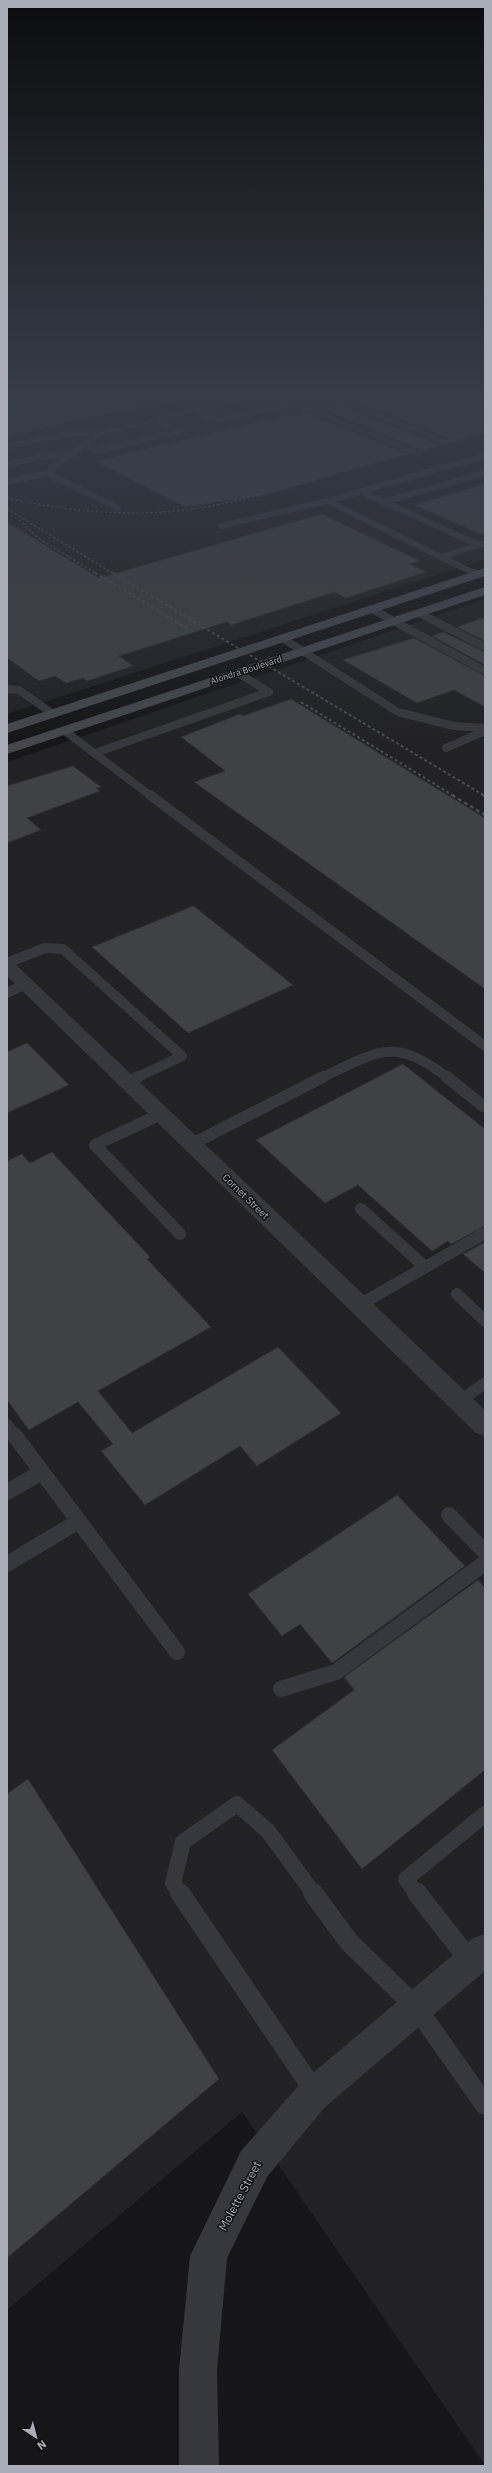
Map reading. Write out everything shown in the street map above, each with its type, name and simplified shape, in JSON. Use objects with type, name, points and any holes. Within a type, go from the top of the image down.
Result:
[{"type":"main road","name":"Alondra Boulevard","points":[[7,729],[481,573]]},
{"type":"main road","name":"Alondra Boulevard","points":[[7,750],[485,590]]},
{"type":"main road","points":[[397,601],[419,613]]},
{"type":"street","name":"Cornet Street","points":[[7,964],[485,1426]]},
{"type":"street","name":"Molette Street","points":[[199,2466],[198,2370],[209,2256],[254,2164],[315,2093],[478,1956]]},
{"type":"lane","points":[[221,526],[274,513]]},
{"type":"lane","points":[[352,513],[441,557],[481,573]]},
{"type":"lane","points":[[411,513],[482,544]]},
{"type":"lane","points":[[441,557],[482,544]]},
{"type":"lane","points":[[372,609],[485,671]]},
{"type":"lane","points":[[419,613],[485,647]]},
{"type":"lane","points":[[282,638],[301,652],[398,712],[454,726],[485,729]]},
{"type":"lane","points":[[95,753],[270,692],[238,673]]},
{"type":"lane","points":[[7,689],[19,690],[53,714]]},
{"type":"lane","points":[[446,748],[485,729]]},
{"type":"lane","points":[[65,731],[485,1046]]},
{"type":"lane","points":[[7,964],[44,948],[63,949],[182,1056],[128,1082]]},
{"type":"lane","points":[[7,993],[26,984]]},
{"type":"lane","points":[[192,1144],[289,1093],[374,1054],[393,1051],[408,1053],[430,1064],[483,1106]]},
{"type":"lane","points":[[161,1114],[95,1144],[180,1234]]},
{"type":"lane","points":[[361,1209],[425,1267]]},
{"type":"lane","points":[[359,1305],[485,1232]]},
{"type":"lane","points":[[457,1294],[485,1321]]},
{"type":"lane","points":[[460,1401],[485,1383]]},
{"type":"lane","points":[[7,1425],[177,1652]]},
{"type":"lane","points":[[7,1492],[42,1472]]},
{"type":"lane","points":[[449,1515],[485,1552]]},
{"type":"lane","points":[[7,1564],[79,1521]]},
{"type":"lane","points":[[281,1689],[336,1672],[485,1563]]},
{"type":"lane","points":[[315,2093],[173,1883],[183,1842],[237,1804],[268,1830],[349,1942],[416,2008],[485,2105]]},
{"type":"lane","points":[[478,1956],[406,1879],[485,1814]]},
{"type":"shaded area","points":[[7,513],[485,513],[485,559],[7,714]]},
{"type":"shaded area","points":[[485,599],[485,2465],[242,2112],[7,2310],[7,762]]},
{"type":"building","points":[[434,513],[485,513],[485,536]]},
{"type":"building","points":[[322,514],[420,561],[410,564],[426,572],[346,598],[335,592],[231,625],[227,622],[119,656],[133,666],[87,681],[83,678],[66,683],[55,676],[39,681],[7,658],[7,522],[99,578]]},
{"type":"building","points":[[485,617],[485,641],[457,627]]},
{"type":"building","points":[[443,632],[485,652],[485,665],[432,636]]},
{"type":"building","points":[[414,638],[485,676],[485,707],[454,690],[417,703],[343,660]]},
{"type":"building","points":[[291,699],[485,818],[485,989],[194,782],[225,771],[181,737],[240,714],[243,716]]},
{"type":"building","points":[[73,766],[101,787],[96,788],[100,791],[27,818],[41,830],[7,843],[7,786]]},
{"type":"building","points":[[193,906],[293,985],[188,1033],[92,947]]},
{"type":"building","points":[[27,1043],[69,1085],[7,1113],[7,1052]]},
{"type":"building","points":[[403,1064],[485,1129],[485,1226],[451,1244],[448,1241],[432,1251],[358,1185],[325,1203],[256,1140]]},
{"type":"building","points":[[52,1152],[150,1257],[147,1259],[211,1327],[98,1391],[132,1433],[278,1347],[341,1413],[257,1466],[240,1446],[145,1505],[101,1451],[113,1444],[78,1402],[29,1430],[7,1400],[7,1161],[22,1154],[30,1163]]},
{"type":"building","points":[[485,1242],[485,1273],[463,1254]]},
{"type":"building","points":[[397,1495],[465,1566],[332,1663],[300,1624],[282,1636],[248,1594]]},
{"type":"building","points":[[478,1580],[485,1588],[485,1770],[362,1869],[272,1750],[354,1690],[344,1677]]},
{"type":"building","points":[[28,1779],[219,2079],[7,2258],[7,1794]]},
{"type":"railway","points":[[14,513],[114,574]]},
{"type":"railway","points":[[19,520],[38,538],[97,574]]},
{"type":"railway","points":[[95,573],[188,629]]},
{"type":"railway","points":[[113,573],[485,796],[483,795]]},
{"type":"railway","points":[[301,702],[454,796]]},
{"type":"railway","points":[[452,795],[485,815]]}]
